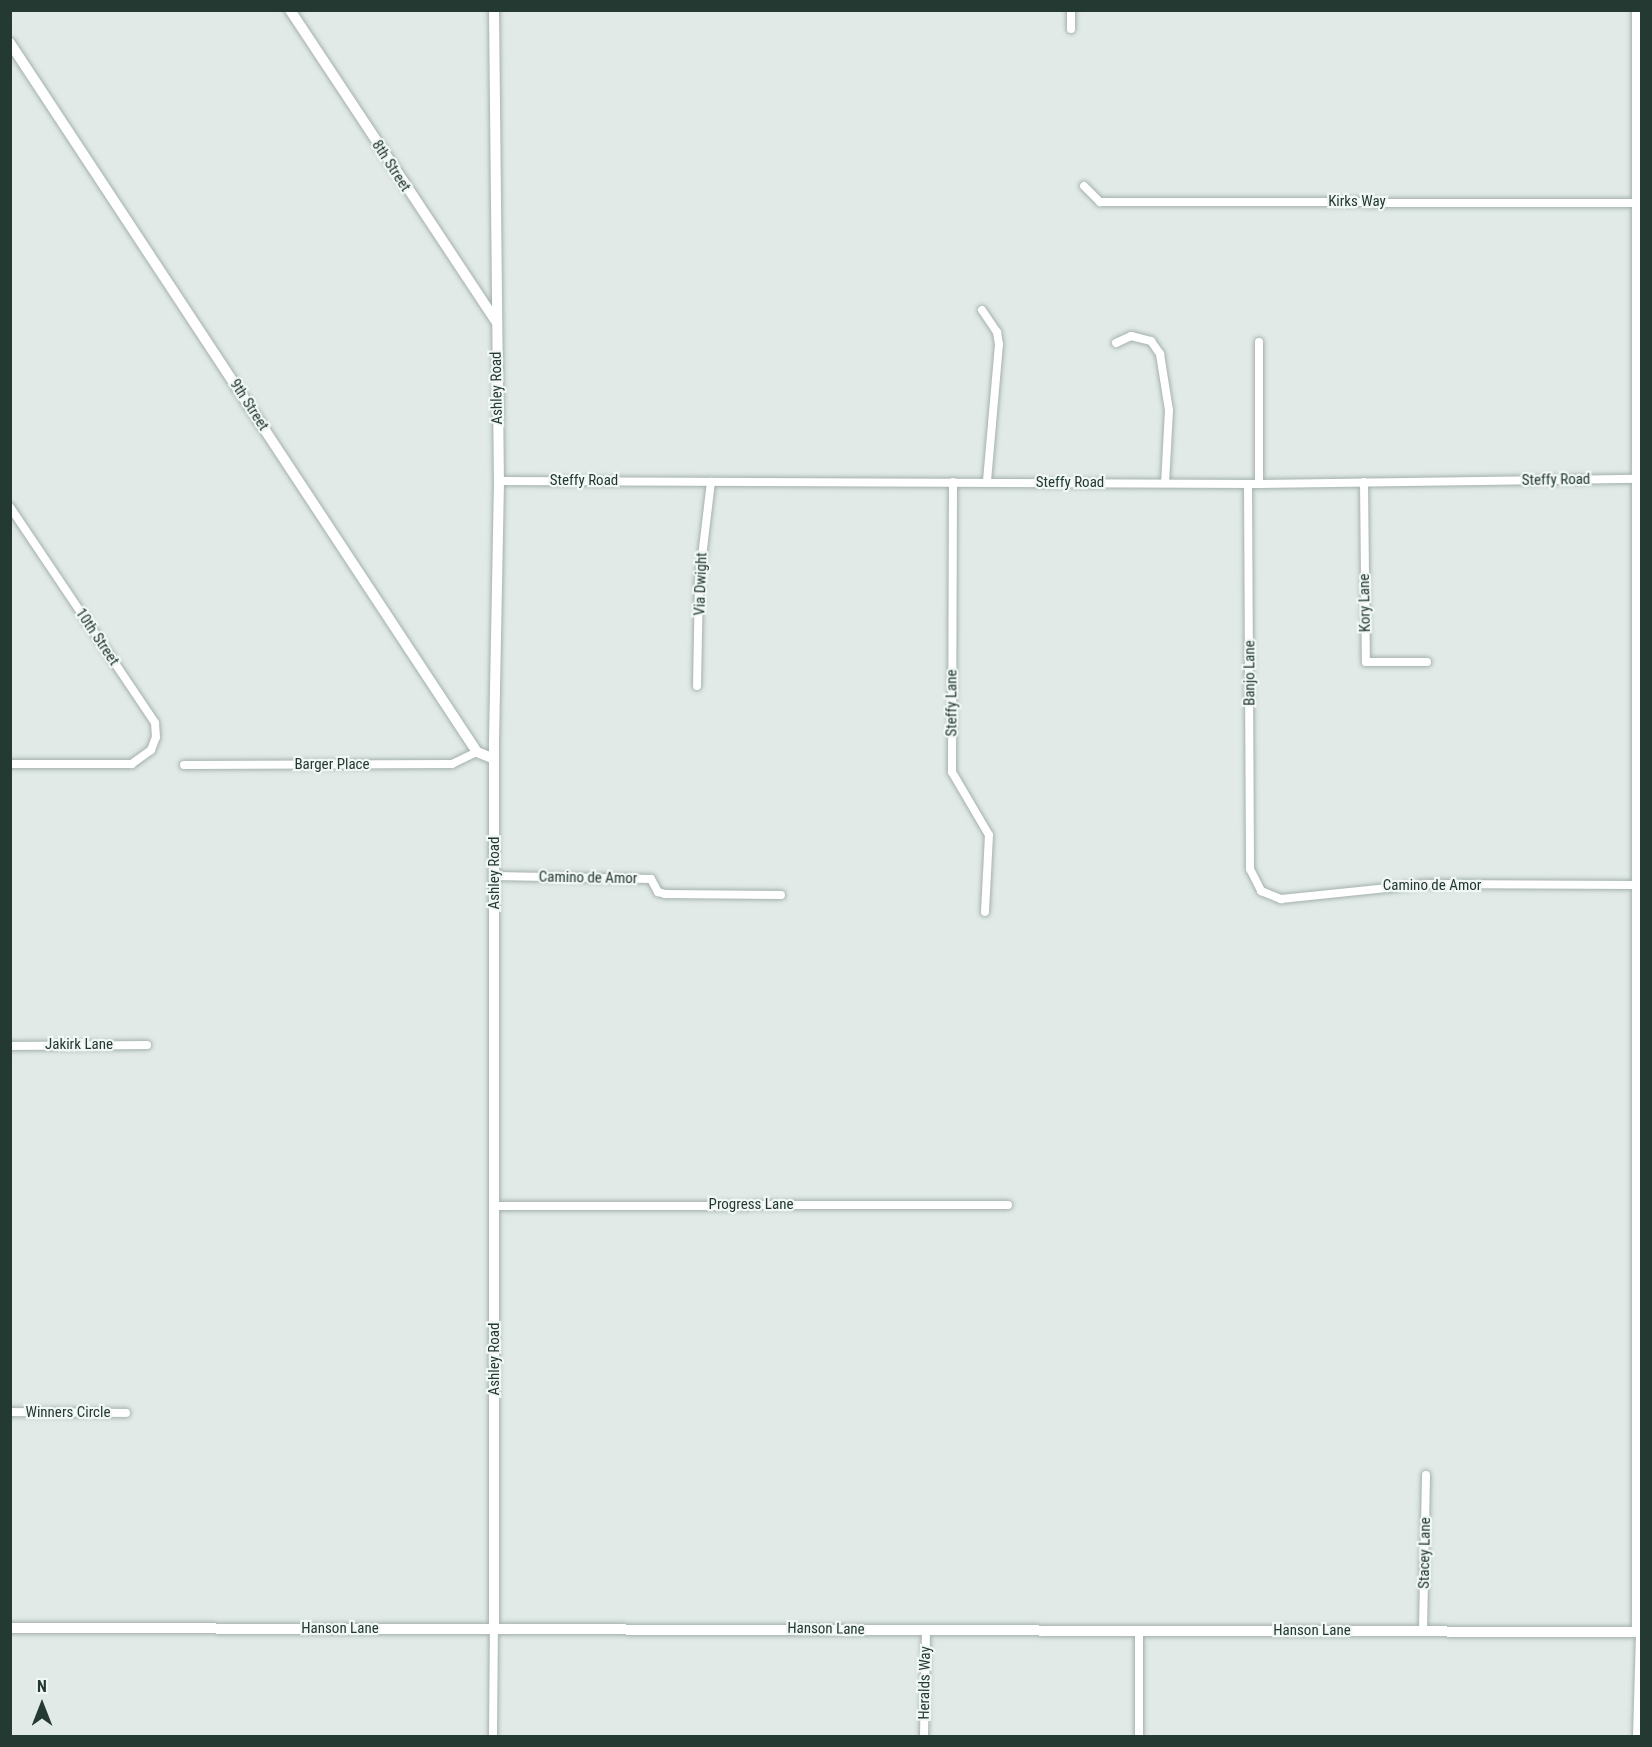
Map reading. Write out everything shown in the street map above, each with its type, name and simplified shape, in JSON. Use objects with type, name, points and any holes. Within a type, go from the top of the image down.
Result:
[{"type":"street","name":"8th Street","points":[[290,10],[495,320]]},
{"type":"street","name":"Ashley Road","points":[[494,10],[495,320],[499,481],[494,759],[494,1737]]},
{"type":"street","points":[[1071,10],[1071,29]]},
{"type":"street","points":[[1637,10],[1639,479],[1637,885],[1639,1632],[1637,1737]]},
{"type":"street","name":"9th Street","points":[[10,43],[477,752]]},
{"type":"street","name":"Kirks Way","points":[[1084,186],[1100,202],[1637,202]]},
{"type":"street","points":[[982,310],[997,332],[999,344],[987,482]]},
{"type":"street","points":[[1116,343],[1131,336],[1151,341],[1160,354],[1169,410],[1165,483]]},
{"type":"street","points":[[1259,342],[1259,484]]},
{"type":"street","name":"Steffy Road","points":[[499,481],[1259,484],[1639,479]]},
{"type":"street","name":"Via Dwight","points":[[697,686],[699,573],[711,482]]},
{"type":"street","name":"Steffy Lane","points":[[953,482],[952,772],[989,835],[985,912]]},
{"type":"street","name":"Kory Lane","points":[[1364,482],[1366,662],[1427,662]]},
{"type":"street","name":"Banjo Lane","points":[[1248,484],[1251,862]]},
{"type":"street","name":"10th Street","points":[[10,507],[155,723],[151,750],[132,764],[10,764]]},
{"type":"street","points":[[477,752],[494,759]]},
{"type":"street","name":"Barger Place","points":[[184,765],[452,764],[477,752]]},
{"type":"street","name":"Camino de Amor","points":[[1251,862],[1261,891],[1281,899],[1427,884],[1637,885]]},
{"type":"street","name":"Camino de Amor","points":[[495,876],[651,879],[658,892],[665,894],[781,895]]},
{"type":"street","name":"Jakirk Lane","points":[[10,1046],[147,1045]]},
{"type":"street","name":"Progress Lane","points":[[495,1206],[1008,1205]]},
{"type":"street","name":"Winners Circle","points":[[10,1412],[126,1413]]},
{"type":"street","name":"Stacey Lane","points":[[1424,1631],[1426,1475]]},
{"type":"street","name":"Hanson Lane","points":[[10,1628],[1639,1632]]},
{"type":"street","name":"Heralds Way","points":[[924,1737],[926,1630]]},
{"type":"street","points":[[1138,1631],[1138,1737]]}]
